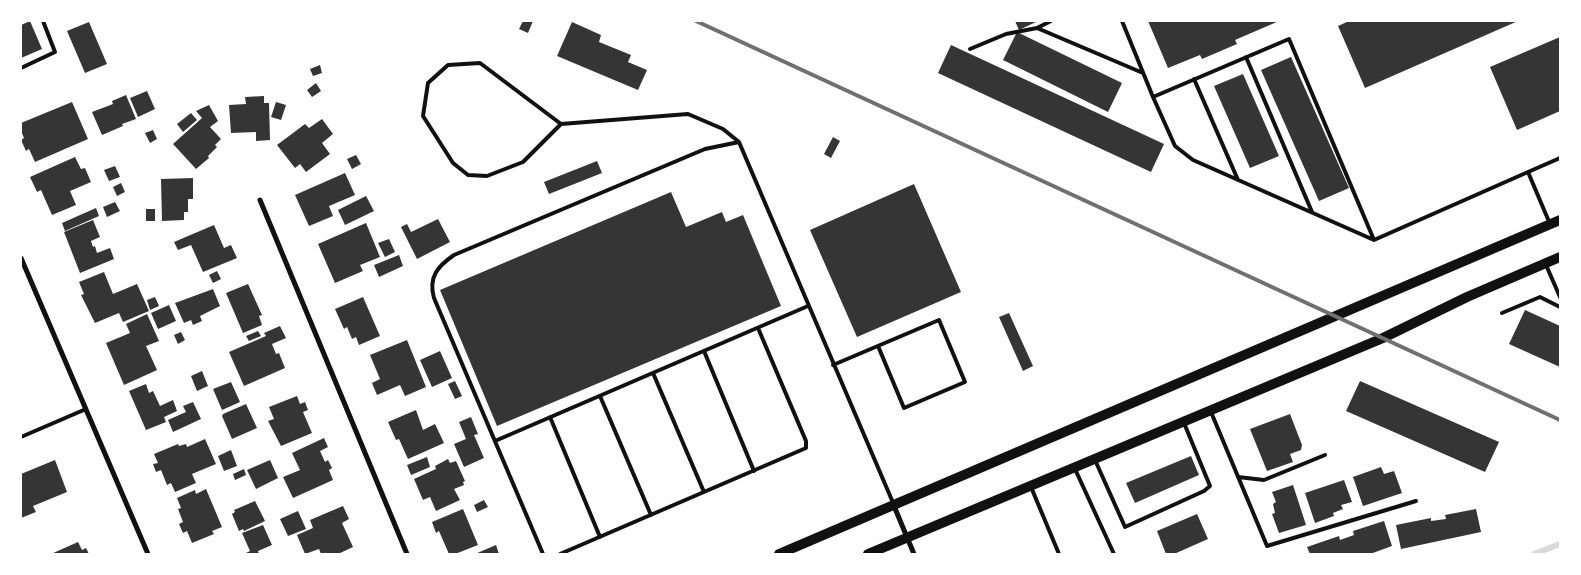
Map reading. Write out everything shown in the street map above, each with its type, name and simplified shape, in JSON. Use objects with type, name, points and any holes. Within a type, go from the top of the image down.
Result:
[{"type":"main road","points":[[779,554],[1557,222]]},
{"type":"main road","points":[[868,554],[1383,338],[1467,297],[1560,257]]},
{"type":"street","points":[[260,200],[407,554]]},
{"type":"street","points":[[21,258],[148,554]]},
{"type":"street","points":[[894,506],[914,554]]},
{"type":"lane","points":[[21,68],[55,52],[43,21]]},
{"type":"lane","points":[[970,49],[1014,32],[1037,28],[1052,21]]},
{"type":"lane","points":[[1122,21],[1175,146],[1193,160],[1374,240],[1560,158]]},
{"type":"lane","points":[[1037,28],[1143,73]]},
{"type":"lane","points":[[1153,97],[1289,39],[1374,240]]},
{"type":"lane","points":[[1246,58],[1312,213]]},
{"type":"lane","points":[[561,124],[480,63],[448,66],[428,83],[423,116],[453,163],[468,175],[487,176],[523,162],[561,124],[688,114],[723,129],[739,142],[894,506]]},
{"type":"lane","points":[[1194,80],[1238,180]]},
{"type":"lane","points":[[542,554],[434,298],[431,285],[433,275],[442,262],[454,255],[705,149],[739,142]]},
{"type":"lane","points":[[1528,172],[1557,222]]},
{"type":"lane","points":[[1545,263],[1560,298]]},
{"type":"lane","points":[[1502,313],[1540,297],[1560,307]]},
{"type":"lane","points":[[495,441],[808,306]]},
{"type":"lane","points":[[833,364],[939,320],[965,382],[904,408],[878,346]]},
{"type":"lane","points":[[560,554],[806,448],[806,441],[758,328]]},
{"type":"lane","points":[[704,351],[754,471]]},
{"type":"lane","points":[[653,373],[704,492]]},
{"type":"lane","points":[[600,396],[651,515]]},
{"type":"lane","points":[[21,437],[86,409]]},
{"type":"lane","points":[[1210,410],[1267,546],[1416,501]]},
{"type":"lane","points":[[550,417],[600,537]]},
{"type":"lane","points":[[1094,458],[1125,527],[1204,491],[1210,486],[1183,421]]},
{"type":"lane","points":[[1238,476],[1264,480],[1324,455]]},
{"type":"lane","points":[[1074,467],[1114,554]]},
{"type":"lane","points":[[1030,485],[1059,554]]},
{"type":"building","points":[[30,21],[42,49],[21,58],[21,25]]},
{"type":"building","points":[[523,21],[533,21],[528,33],[519,29]]},
{"type":"building","points":[[1015,21],[1038,21],[1019,30]]},
{"type":"building","points":[[1148,21],[1279,21],[1235,40],[1237,44],[1202,59],[1200,55],[1168,68]]},
{"type":"building","points":[[1349,21],[1518,21],[1365,88],[1338,26]]},
{"type":"building","points":[[89,22],[107,64],[85,73],[67,31]]},
{"type":"building","points":[[572,22],[601,35],[599,42],[631,55],[628,62],[647,70],[638,90],[557,56]]},
{"type":"building","points":[[1017,32],[1122,83],[1108,112],[1003,60]]},
{"type":"building","points":[[1560,37],[1560,111],[1517,130],[1490,67]]},
{"type":"building","points":[[951,45],[1164,144],[1151,172],[938,73]]},
{"type":"building","points":[[1291,57],[1349,188],[1319,201],[1261,70]]},
{"type":"building","points":[[320,65],[322,73],[313,76],[310,69]]},
{"type":"building","points":[[1243,74],[1279,156],[1250,168],[1214,86]]},
{"type":"building","points":[[316,83],[321,91],[312,97],[307,90]]},
{"type":"building","points":[[147,91],[155,109],[138,117],[130,98]]},
{"type":"building","points":[[126,95],[136,119],[102,135],[92,112],[113,104],[112,101]]},
{"type":"building","points":[[264,96],[264,103],[269,103],[270,140],[256,141],[256,132],[231,133],[229,105],[246,104],[245,97]]},
{"type":"building","points":[[72,102],[88,139],[35,162],[29,149],[26,151],[21,140],[24,138],[21,131],[21,123]]},
{"type":"building","points":[[276,102],[286,105],[281,120],[271,117]]},
{"type":"building","points":[[209,105],[218,121],[210,127],[221,139],[215,145],[217,147],[208,156],[209,158],[196,169],[173,144],[202,118],[196,111]]},
{"type":"building","points":[[191,113],[197,120],[183,132],[177,124]]},
{"type":"building","points":[[322,119],[333,134],[322,143],[330,154],[306,172],[300,164],[295,168],[277,145],[305,124],[309,128]]},
{"type":"building","points":[[153,130],[157,139],[150,143],[145,133]]},
{"type":"building","points":[[833,137],[840,141],[831,158],[824,154]]},
{"type":"building","points":[[356,155],[361,164],[352,169],[347,159]]},
{"type":"building","points":[[75,157],[81,169],[85,168],[91,182],[70,191],[76,205],[52,215],[41,190],[37,192],[30,177]]},
{"type":"building","points":[[597,161],[602,173],[549,194],[544,182]]},
{"type":"building","points":[[115,166],[120,177],[109,181],[104,170]]},
{"type":"building","points":[[345,173],[355,195],[329,206],[333,216],[309,226],[295,195]]},
{"type":"building","points":[[193,178],[193,199],[188,199],[188,212],[184,212],[184,220],[162,221],[161,179]]},
{"type":"building","points":[[121,183],[125,192],[117,196],[113,187]]},
{"type":"building","points":[[914,184],[961,292],[857,337],[810,230]]},
{"type":"building","points":[[671,192],[686,227],[722,212],[726,222],[743,215],[781,306],[497,426],[440,290]]},
{"type":"building","points":[[366,196],[374,211],[345,225],[338,210]]},
{"type":"building","points":[[115,202],[120,211],[107,217],[103,207]]},
{"type":"building","points":[[96,208],[99,216],[65,231],[62,223]]},
{"type":"building","points":[[146,209],[155,209],[155,221],[146,221]]},
{"type":"building","points":[[438,219],[450,242],[417,259],[401,227],[407,224],[411,232]]},
{"type":"building","points":[[93,220],[100,237],[91,241],[93,247],[95,246],[97,253],[110,248],[114,259],[80,273],[64,232]]},
{"type":"building","points":[[366,223],[380,257],[360,265],[363,271],[335,283],[318,244]]},
{"type":"building","points":[[214,225],[224,248],[231,245],[237,258],[203,272],[191,245],[178,250],[174,242]]},
{"type":"building","points":[[389,239],[395,252],[385,257],[378,243]]},
{"type":"building","points":[[399,255],[403,266],[379,277],[374,265]]},
{"type":"building","points":[[217,271],[221,279],[213,283],[209,275]]},
{"type":"building","points":[[104,272],[113,294],[137,284],[149,311],[123,322],[119,313],[95,323],[81,295],[84,294],[79,282]]},
{"type":"building","points":[[248,284],[262,315],[259,316],[262,325],[243,333],[226,293]]},
{"type":"building","points":[[213,289],[220,306],[200,316],[202,321],[193,325],[191,320],[184,323],[175,303]]},
{"type":"building","points":[[155,297],[159,306],[150,310],[147,300]]},
{"type":"building","points":[[363,297],[380,336],[359,345],[356,337],[352,339],[347,327],[344,329],[335,309]]},
{"type":"building","points":[[169,305],[176,321],[158,329],[151,313]]},
{"type":"building","points":[[1525,310],[1560,326],[1560,367],[1509,344]]},
{"type":"building","points":[[1009,313],[1033,366],[1023,371],[999,317]]},
{"type":"building","points":[[147,314],[159,341],[146,346],[157,370],[124,385],[106,343],[130,333],[126,324]]},
{"type":"building","points":[[280,326],[286,338],[272,344],[276,354],[279,353],[285,368],[244,386],[229,352],[266,336],[264,333]]},
{"type":"building","points":[[258,331],[261,336],[249,341],[246,336]]},
{"type":"building","points":[[181,332],[185,340],[178,344],[174,335]]},
{"type":"building","points":[[407,340],[426,387],[405,396],[400,385],[377,395],[372,383],[380,379],[370,355]]},
{"type":"building","points":[[440,351],[452,378],[432,387],[420,360]]},
{"type":"building","points":[[202,371],[208,386],[197,391],[191,376]]},
{"type":"building","points":[[455,381],[462,396],[455,399],[448,384]]},
{"type":"building","points":[[1360,381],[1499,442],[1485,472],[1346,411]]},
{"type":"building","points":[[231,382],[240,402],[222,410],[213,389]]},
{"type":"building","points":[[146,384],[149,393],[153,391],[160,406],[173,400],[177,411],[164,417],[166,422],[146,430],[129,391]]},
{"type":"building","points":[[297,396],[300,404],[305,402],[308,410],[303,412],[312,433],[281,446],[268,421],[274,419],[269,407]]},
{"type":"building","points":[[193,402],[201,419],[173,432],[168,420],[186,412],[183,406]]},
{"type":"building","points":[[246,404],[257,428],[232,439],[222,416]]},
{"type":"building","points":[[416,410],[423,430],[435,424],[444,443],[408,459],[399,439],[396,440],[388,422]]},
{"type":"building","points":[[1290,414],[1302,445],[1301,450],[1290,454],[1293,462],[1267,471],[1250,429]]},
{"type":"building","points":[[471,417],[478,434],[474,435],[484,458],[464,467],[454,444],[466,439],[459,422]]},
{"type":"building","points":[[324,438],[328,447],[320,451],[325,462],[328,460],[332,468],[329,470],[333,480],[293,498],[283,477],[300,470],[292,453]]},
{"type":"building","points":[[205,439],[216,464],[192,474],[196,483],[175,492],[171,483],[167,485],[161,470],[156,472],[153,464],[158,463],[154,454],[178,444],[179,446],[186,444],[187,447]]},
{"type":"building","points":[[231,450],[237,466],[224,471],[218,456]]},
{"type":"building","points":[[1191,456],[1199,475],[1135,503],[1126,483]]},
{"type":"building","points":[[427,457],[430,467],[411,475],[407,465]]},
{"type":"building","points":[[448,459],[450,463],[456,461],[465,481],[463,482],[464,485],[454,489],[460,500],[436,511],[430,497],[423,500],[414,479],[436,469],[435,466]]},
{"type":"building","points":[[55,460],[67,492],[33,506],[36,512],[21,518],[21,474]]},
{"type":"building","points":[[270,460],[278,478],[256,489],[247,470]]},
{"type":"building","points":[[1381,467],[1384,474],[1394,471],[1402,493],[1363,506],[1353,477]]},
{"type":"building","points":[[244,469],[246,475],[235,480],[233,474]]},
{"type":"building","points":[[1344,480],[1352,502],[1341,505],[1343,509],[1333,513],[1334,516],[1315,523],[1305,493]]},
{"type":"building","points":[[1293,485],[1306,525],[1279,533],[1272,514],[1275,513],[1273,504],[1276,502],[1272,492]]},
{"type":"building","points":[[206,489],[222,527],[212,531],[214,534],[192,543],[187,531],[183,533],[179,524],[183,522],[178,509],[181,508],[177,498],[195,490],[196,494]]},
{"type":"building","points":[[484,500],[488,507],[477,512],[474,505]]},
{"type":"building","points":[[255,501],[265,521],[244,531],[243,529],[239,531],[232,514],[235,512],[234,510]]},
{"type":"building","points":[[343,506],[349,519],[342,523],[353,547],[338,554],[321,554],[319,549],[305,554],[297,535],[313,528],[310,520]]},
{"type":"building","points":[[463,509],[478,545],[455,554],[449,554],[439,531],[436,533],[432,522]]},
{"type":"building","points":[[1476,509],[1481,532],[1401,549],[1396,525],[1431,518],[1431,521],[1446,519],[1445,515]]},
{"type":"building","points":[[298,511],[306,529],[288,536],[280,519]]},
{"type":"building","points":[[1197,514],[1208,539],[1174,554],[1166,554],[1157,531]]},
{"type":"building","points":[[1384,521],[1392,546],[1370,554],[1310,554],[1307,547],[1339,536],[1340,540],[1354,535],[1353,531]]},
{"type":"building","points":[[263,525],[272,545],[258,551],[259,554],[244,554],[250,551],[242,533]]},
{"type":"building","points":[[78,542],[82,550],[86,548],[89,554],[51,554]]},
{"type":"building","points":[[496,545],[499,554],[475,554]]},
{"type":"waterway","points":[[1534,554],[1560,544]]},
{"type":"railway","points":[[696,21],[1560,420]]}]
